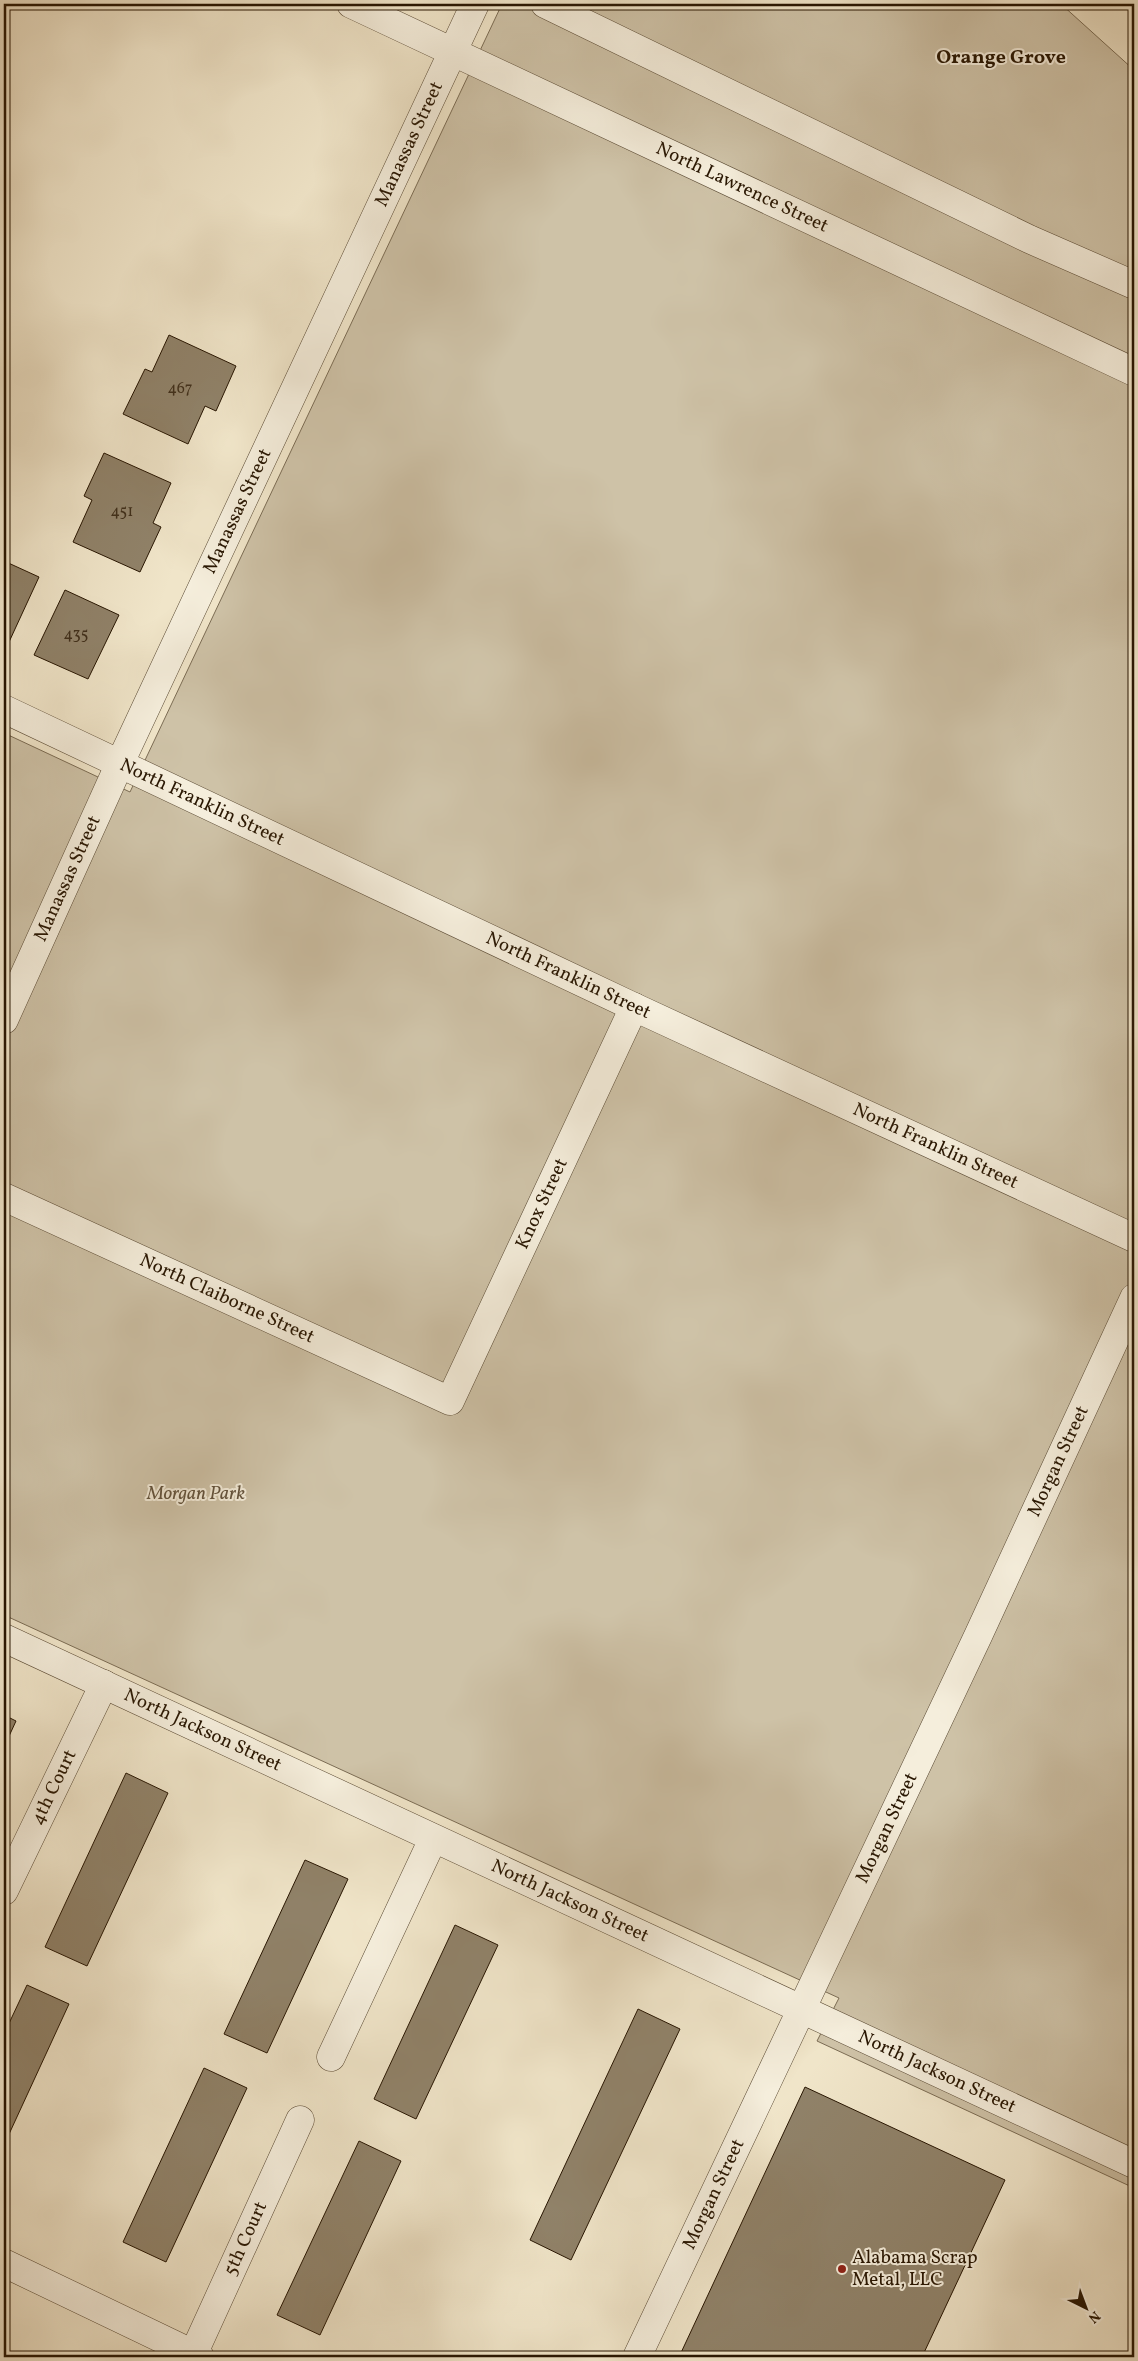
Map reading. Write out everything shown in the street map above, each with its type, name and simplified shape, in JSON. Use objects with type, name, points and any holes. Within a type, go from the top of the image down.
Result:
[{"type":"street","name":"North Lawrence Street","points":[[351,4],[1134,372]]},
{"type":"street","name":"Manassas Street","points":[[4,1020],[120,763],[475,4]]},
{"type":"street","points":[[545,4],[1029,238],[1134,285]]},
{"type":"street","name":"North Franklin Street","points":[[4,709],[634,1007],[1134,1238]]},
{"type":"street","name":"Knox Street","points":[[450,1401],[634,1007]]},
{"type":"street","name":"North Claiborne Street","points":[[4,1197],[450,1401]]},
{"type":"street","name":"Morgan Street","points":[[637,2357],[978,1636],[1134,1298]]},
{"type":"street","name":"North Jackson Street","points":[[4,1638],[1134,2164]]},
{"type":"street","name":"4th Court","points":[[4,1891],[104,1684]]},
{"type":"street","points":[[331,2057],[433,1839]]},
{"type":"street","name":"5th Court","points":[[195,2356],[300,2120]]},
{"type":"street","points":[[4,2263],[195,2356]]},
{"type":"green space","name":"Morgan Park","points":[[502,4],[1061,4],[1134,70],[1134,2188],[817,2041],[839,1998],[4,1615],[4,733],[130,792]]},
{"type":"building","points":[[169,335],[236,366],[216,411],[205,406],[188,444],[123,414],[145,369],[152,372]]},
{"type":"building","points":[[104,453],[171,483],[153,523],[161,527],[140,572],[73,542],[92,500],[84,496]]},
{"type":"building","points":[[4,561],[39,577],[9,642],[4,640]]},
{"type":"building","points":[[65,590],[119,615],[88,679],[34,655]]},
{"type":"building","points":[[4,1715],[16,1721],[4,1747]]},
{"type":"building","points":[[126,1773],[168,1793],[87,1966],[45,1947]]},
{"type":"building","points":[[305,1860],[348,1879],[267,2053],[224,2034]]},
{"type":"building","points":[[455,1925],[498,1945],[416,2119],[374,2099]]},
{"type":"building","points":[[27,1985],[69,2004],[4,2145],[4,2034]]},
{"type":"building","points":[[638,2009],[680,2029],[571,2260],[530,2240]]},
{"type":"building","points":[[204,2068],[247,2088],[166,2262],[123,2242]]},
{"type":"building","name":"Alabama Scrap Metal, LLC","points":[[805,2087],[1005,2180],[922,2357],[679,2357]]},
{"type":"building","points":[[359,2141],[401,2161],[320,2335],[277,2315]]},
{"type":"place","name":"Alabama Scrap Metal, LLC","points":[[842,2269]]},
{"type":"district","name":"Orange Grove","points":[[1001,58]]}]
